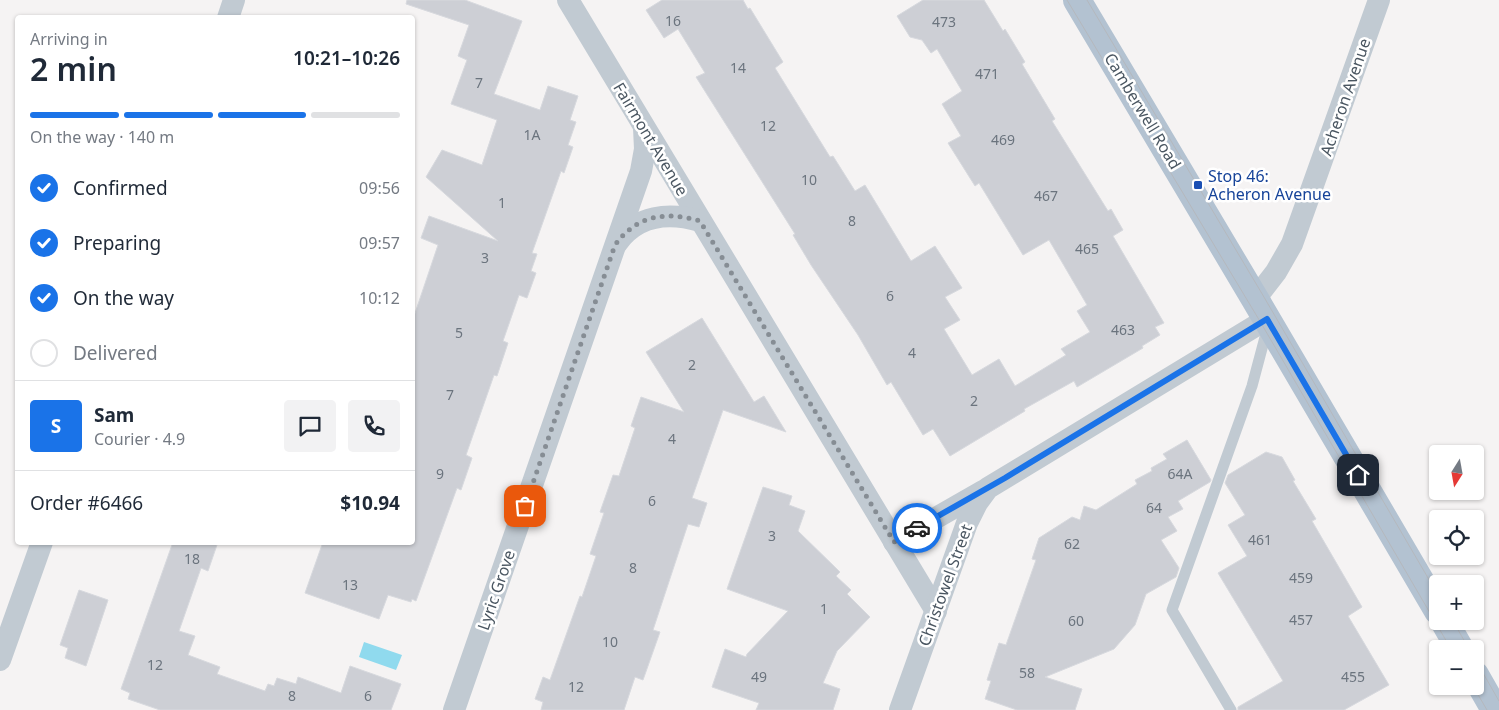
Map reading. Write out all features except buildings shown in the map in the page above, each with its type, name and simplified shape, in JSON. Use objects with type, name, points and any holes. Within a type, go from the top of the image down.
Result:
[{"type":"main road","name":"Camberwell Road","points":[[1077,0],[1429,596]]},
{"type":"main road","points":[[1484,690],[1496,710]]},
{"type":"street","points":[[229,15],[234,0]]},
{"type":"street","name":"Fairmont Avenue","points":[[568,0],[936,612]]},
{"type":"street","name":"Acheron Avenue","points":[[1264,314],[1276,272],[1292,244],[1379,0]]},
{"type":"street","name":"Lyric Grove","points":[[454,710],[644,158],[644,128]]},
{"type":"street","points":[[615,245],[627,231],[652,218],[672,215],[700,221]]},
{"type":"street","name":"Christowel Street","points":[[900,710],[972,512],[988,488],[1264,314]]},
{"type":"street","points":[[894,542],[988,488]]},
{"type":"street","points":[[0,660],[41,545]]},
{"type":"lane","points":[[1231,710],[1172,610],[1252,386],[1264,314]]},
{"type":"water","points":[[364,642],[402,655],[396,670],[359,657]]},
{"type":"tram line","points":[[1067,0],[1261,323],[1446,640]]},
{"type":"tram line","points":[[1087,0],[1429,580]]},
{"type":"tram line","points":[[1458,630],[1464,640]]},
{"type":"tram line","points":[[1484,675],[1499,701]]},
{"type":"tram line","points":[[1478,695],[1487,710]]},
{"type":"way so far","points":[[525,506],[615,245],[634,226],[652,218],[672,215],[700,221],[894,542],[917,528]]},
{"type":"place","name":"Stop 46: Acheron Avenue","points":[[1198,185]]},
{"type":"route","points":[[917,528],[1005,478],[1267,319],[1358,475]]}]
